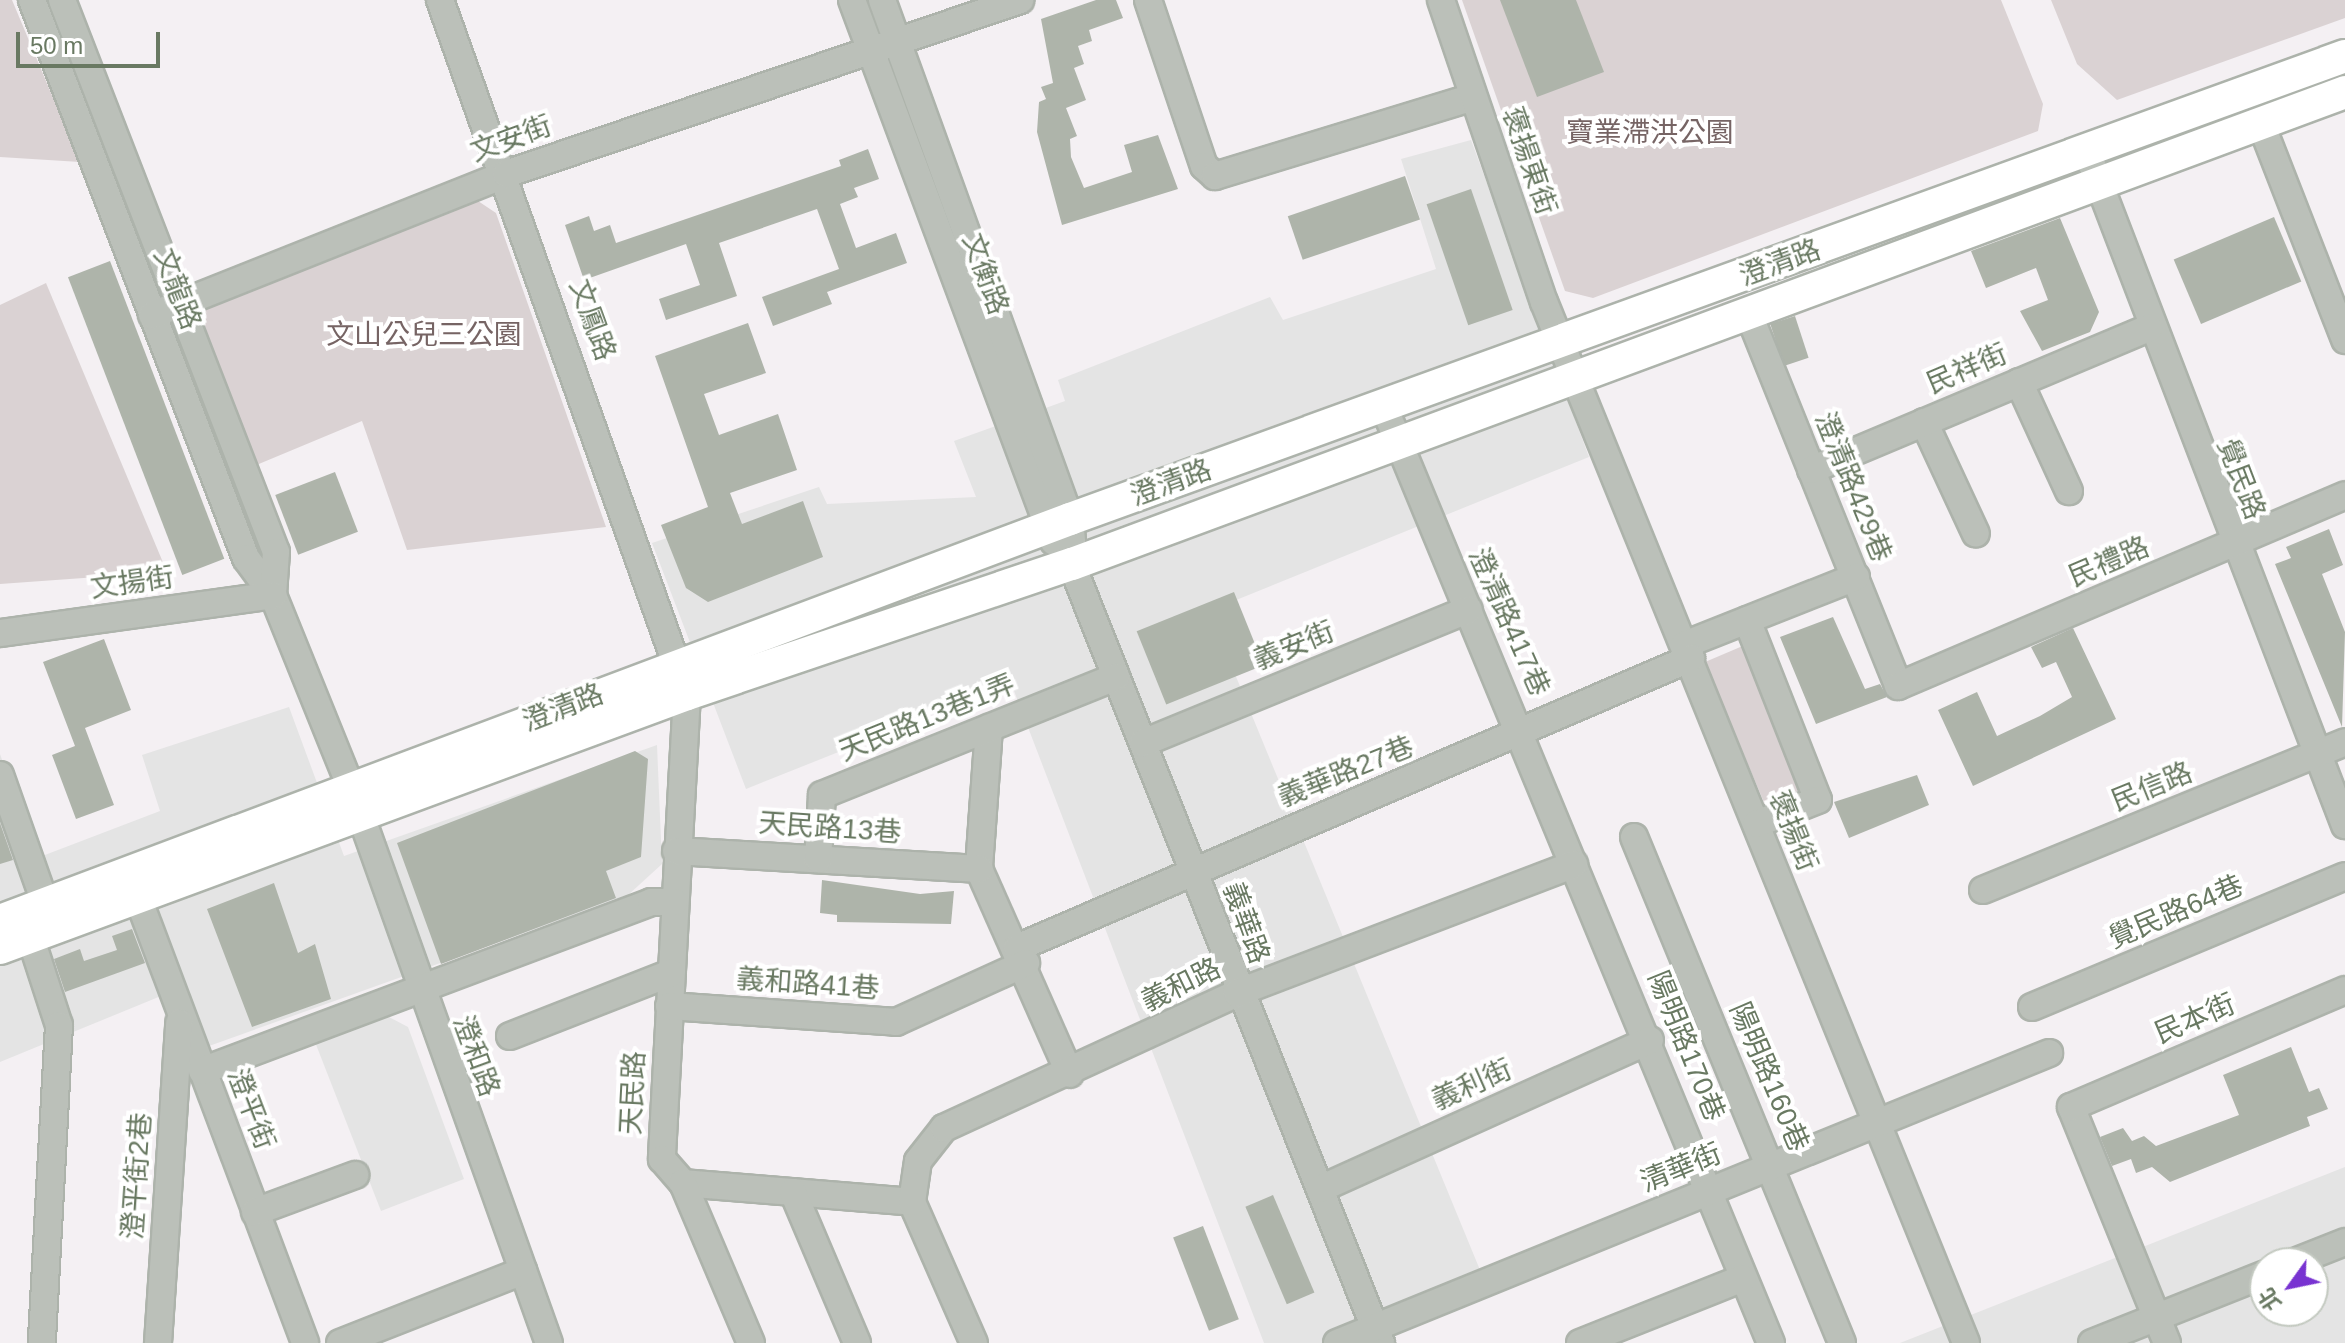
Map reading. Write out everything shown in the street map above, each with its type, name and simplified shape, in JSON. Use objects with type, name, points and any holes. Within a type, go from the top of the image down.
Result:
[{"type":"main road","name":"澄清路","points":[[0,921],[356,802],[683,679],[1057,524],[2345,56]]},
{"type":"main road","name":"澄清路","points":[[683,679],[1072,564],[1395,441],[2100,185],[2345,92]]},
{"type":"main road","name":"澄清路","points":[[0,948],[138,898],[356,802]]},
{"type":"street","name":"文龍路","points":[[32,0],[246,558],[273,595],[356,802]]},
{"type":"street","name":"文龍路","points":[[62,0],[276,552],[273,595]]},
{"type":"street","name":"文鳳路","points":[[440,0],[506,174],[683,679]]},
{"type":"street","name":"文衡路","points":[[852,0],[1057,524]]},
{"type":"street","name":"文衡路","points":[[882,0],[1057,524]]},
{"type":"street","name":"文安街","points":[[152,315],[506,174],[1020,0]]},
{"type":"street","points":[[1148,0],[1204,166],[1215,176],[1473,97]]},
{"type":"street","name":"褒揚東街","points":[[1441,0],[1560,342]]},
{"type":"street","points":[[2261,124],[2345,340]]},
{"type":"street","name":"覺民路","points":[[2087,152],[2149,328],[2345,825]]},
{"type":"street","name":"澄清路429巷","points":[[1748,312],[1898,686]]},
{"type":"street","name":"民祥街","points":[[1811,470],[2149,328]]},
{"type":"street","name":"褒揚街","points":[[1560,342],[1874,1124],[1966,1343]]},
{"type":"street","points":[[2019,382],[2069,491]]},
{"type":"street","name":"澄清路417巷","points":[[1384,407],[1395,441],[1524,734],[1574,864]]},
{"type":"street","points":[[1924,422],[1976,534]]},
{"type":"street","name":"民禮路","points":[[1898,686],[2345,495]]},
{"type":"street","name":"義華路","points":[[1057,524],[1193,869],[1237,993],[1378,1335]]},
{"type":"street","name":"義華路27巷","points":[[1022,956],[1193,869],[1524,734],[1747,620],[1856,577]]},
{"type":"street","name":"文揚街","points":[[0,633],[273,595]]},
{"type":"street","name":"義安街","points":[[1143,743],[1469,609]]},
{"type":"street","points":[[1747,620],[1818,800],[1756,824]]},
{"type":"street","name":"天民路13巷1弄","points":[[818,859],[822,795],[1116,677]]},
{"type":"street","name":"天民路","points":[[683,679],[662,1159],[683,1183],[751,1343]]},
{"type":"street","points":[[989,728],[979,869],[1022,956],[1070,1074]]},
{"type":"street","name":"民信路","points":[[1983,890],[2345,742]]},
{"type":"street","points":[[0,775],[45,903]]},
{"type":"street","name":"澄和路","points":[[356,802],[417,988],[549,1343]]},
{"type":"street","name":"陽明路160巷","points":[[1634,837],[1842,1343]]},
{"type":"street","name":"天民路13巷","points":[[676,851],[979,869]]},
{"type":"street","name":"義和路","points":[[912,1202],[918,1161],[944,1128],[1070,1074],[1237,993],[1574,864]]},
{"type":"street","name":"陽明路170巷","points":[[1574,864],[1650,1040],[1771,1343]]},
{"type":"street","name":"覺民路64巷","points":[[2032,1007],[2345,876]]},
{"type":"street","name":"澄平街","points":[[138,898],[305,1343]]},
{"type":"street","points":[[202,1071],[651,902],[674,902]]},
{"type":"street","points":[[30,936],[59,1025],[42,1343]]},
{"type":"street","name":"義和路41巷","points":[[669,1006],[896,1022],[1022,956]]},
{"type":"street","points":[[510,1036],[671,973]]},
{"type":"street","name":"民本街","points":[[2156,1317],[2071,1107],[2345,990]]},
{"type":"street","name":"澄平街2巷","points":[[158,1343],[180,1014]]},
{"type":"street","name":"義利街","points":[[1320,1189],[1650,1040]]},
{"type":"street","name":"清華街","points":[[1337,1343],[1378,1335],[1709,1191],[2049,1053]]},
{"type":"street","points":[[255,1212],[355,1175]]},
{"type":"street","points":[[683,1183],[912,1202],[974,1343]]},
{"type":"street","points":[[793,1192],[857,1343]]},
{"type":"street","points":[[340,1343],[523,1271]]},
{"type":"street","points":[[1580,1343],[1743,1278]]},
{"type":"street","points":[[2092,1343],[2249,1280]]},
{"type":"street","points":[[2156,1317],[2167,1343]]},
{"type":"shaded area","points":[[1471,140],[1589,457],[1209,611],[1480,1270],[1355,1323],[1364,1343],[1264,1343],[1011,683],[746,789],[652,543],[819,487],[827,504],[976,497],[954,441],[1065,401],[1058,380],[1270,297],[1283,320],[1436,269],[1401,159]]},
{"type":"shaded area","points":[[289,707],[344,856],[657,745],[662,864],[627,896],[209,1046],[183,987],[0,1062],[0,754],[37,858],[160,811],[142,755]]},
{"type":"shaded area","points":[[389,1017],[408,1027],[464,1179],[381,1211],[315,1042]]},
{"type":"shaded area","points":[[2345,1167],[2345,1343],[1900,1343]]},
{"type":"green space","points":[[0,0],[12,0],[80,162],[0,157]]},
{"type":"green space","name":"寶業滯洪公園","points":[[1462,0],[2001,0],[2043,104],[2038,131],[1593,298],[1565,291]]},
{"type":"green space","points":[[2051,0],[2345,0],[2345,18],[2117,100],[2077,64]]},
{"type":"green space","name":"文山公兒三公園","points":[[478,201],[496,213],[606,527],[407,550],[362,421],[249,468],[194,328],[204,306]]},
{"type":"green space","points":[[46,283],[167,572],[0,584],[0,305]]},
{"type":"green space","points":[[1745,645],[1806,788],[1765,805],[1704,662]]},
{"type":"building","points":[[1096,0],[1116,0],[1123,18],[1089,30],[1092,41],[1078,46],[1084,64],[1074,68],[1086,100],[1066,108],[1077,136],[1070,139],[1071,157],[1084,188],[1132,172],[1124,145],[1158,135],[1178,189],[1062,225],[1037,132],[1039,102],[1046,99],[1041,87],[1053,83],[1041,19]]},
{"type":"building","points":[[1500,0],[1576,0],[1604,72],[1537,97]]},
{"type":"building","points":[[868,149],[879,179],[854,188],[858,197],[840,204],[856,248],[896,233],[907,263],[827,292],[832,304],[773,326],[762,297],[839,269],[817,209],[719,243],[737,296],[666,320],[659,299],[700,285],[686,244],[584,280],[565,225],[589,216],[594,231],[610,225],[616,243],[841,166],[839,160]]},
{"type":"building","points":[[1405,176],[1420,219],[1303,260],[1288,216]]},
{"type":"building","points":[[1471,189],[1513,310],[1468,325],[1427,204]]},
{"type":"building","points":[[2274,217],[2301,281],[2201,324],[2174,260]]},
{"type":"building","points":[[2060,218],[2099,312],[2090,332],[2042,351],[2020,311],[2048,300],[2036,268],[1986,288],[1971,251]]},
{"type":"building","points":[[110,261],[224,559],[182,575],[68,277]]},
{"type":"building","points":[[1795,316],[1809,358],[1784,366],[1770,324]]},
{"type":"building","points":[[748,323],[766,373],[704,394],[719,435],[778,414],[797,470],[730,493],[742,524],[803,501],[823,557],[708,602],[686,588],[661,525],[708,507],[655,356]]},
{"type":"building","points":[[335,472],[358,532],[298,555],[275,495]]},
{"type":"building","points":[[2329,529],[2343,565],[2322,574],[2345,632],[2342,727],[2275,564],[2291,558],[2286,547]]},
{"type":"building","points":[[1234,592],[1264,665],[1166,705],[1137,631]]},
{"type":"building","points":[[1833,617],[1865,689],[1880,684],[1887,697],[1816,724],[1780,637]]},
{"type":"building","points":[[2073,628],[2116,719],[1973,786],[1938,710],[1977,692],[1997,736],[2072,697],[2056,662],[2042,668],[2031,647]]},
{"type":"building","points":[[104,639],[131,710],[85,728],[114,805],[76,819],[52,755],[75,746],[43,662]]},
{"type":"building","points":[[635,751],[648,759],[641,857],[606,871],[616,898],[441,964],[397,843]]},
{"type":"building","points":[[1917,775],[1929,805],[1849,838],[1834,802]]},
{"type":"building","points":[[0,823],[13,860],[0,864]]},
{"type":"building","points":[[822,880],[920,894],[954,891],[951,924],[837,922],[837,915],[820,913]]},
{"type":"building","points":[[274,883],[298,953],[315,944],[331,999],[252,1027],[207,909]]},
{"type":"building","points":[[132,929],[145,963],[65,992],[54,959],[80,949],[84,961],[117,950],[112,936]]},
{"type":"building","points":[[2291,1047],[2309,1092],[2319,1088],[2328,1109],[2307,1117],[2310,1126],[2170,1182],[2152,1167],[2136,1173],[2131,1159],[2112,1166],[2100,1137],[2123,1128],[2132,1141],[2144,1136],[2156,1146],[2239,1115],[2223,1075]]},
{"type":"building","points":[[1273,1195],[1314,1293],[1287,1304],[1245,1207]]},
{"type":"building","points":[[1203,1226],[1239,1319],[1209,1331],[1173,1237]]}]
